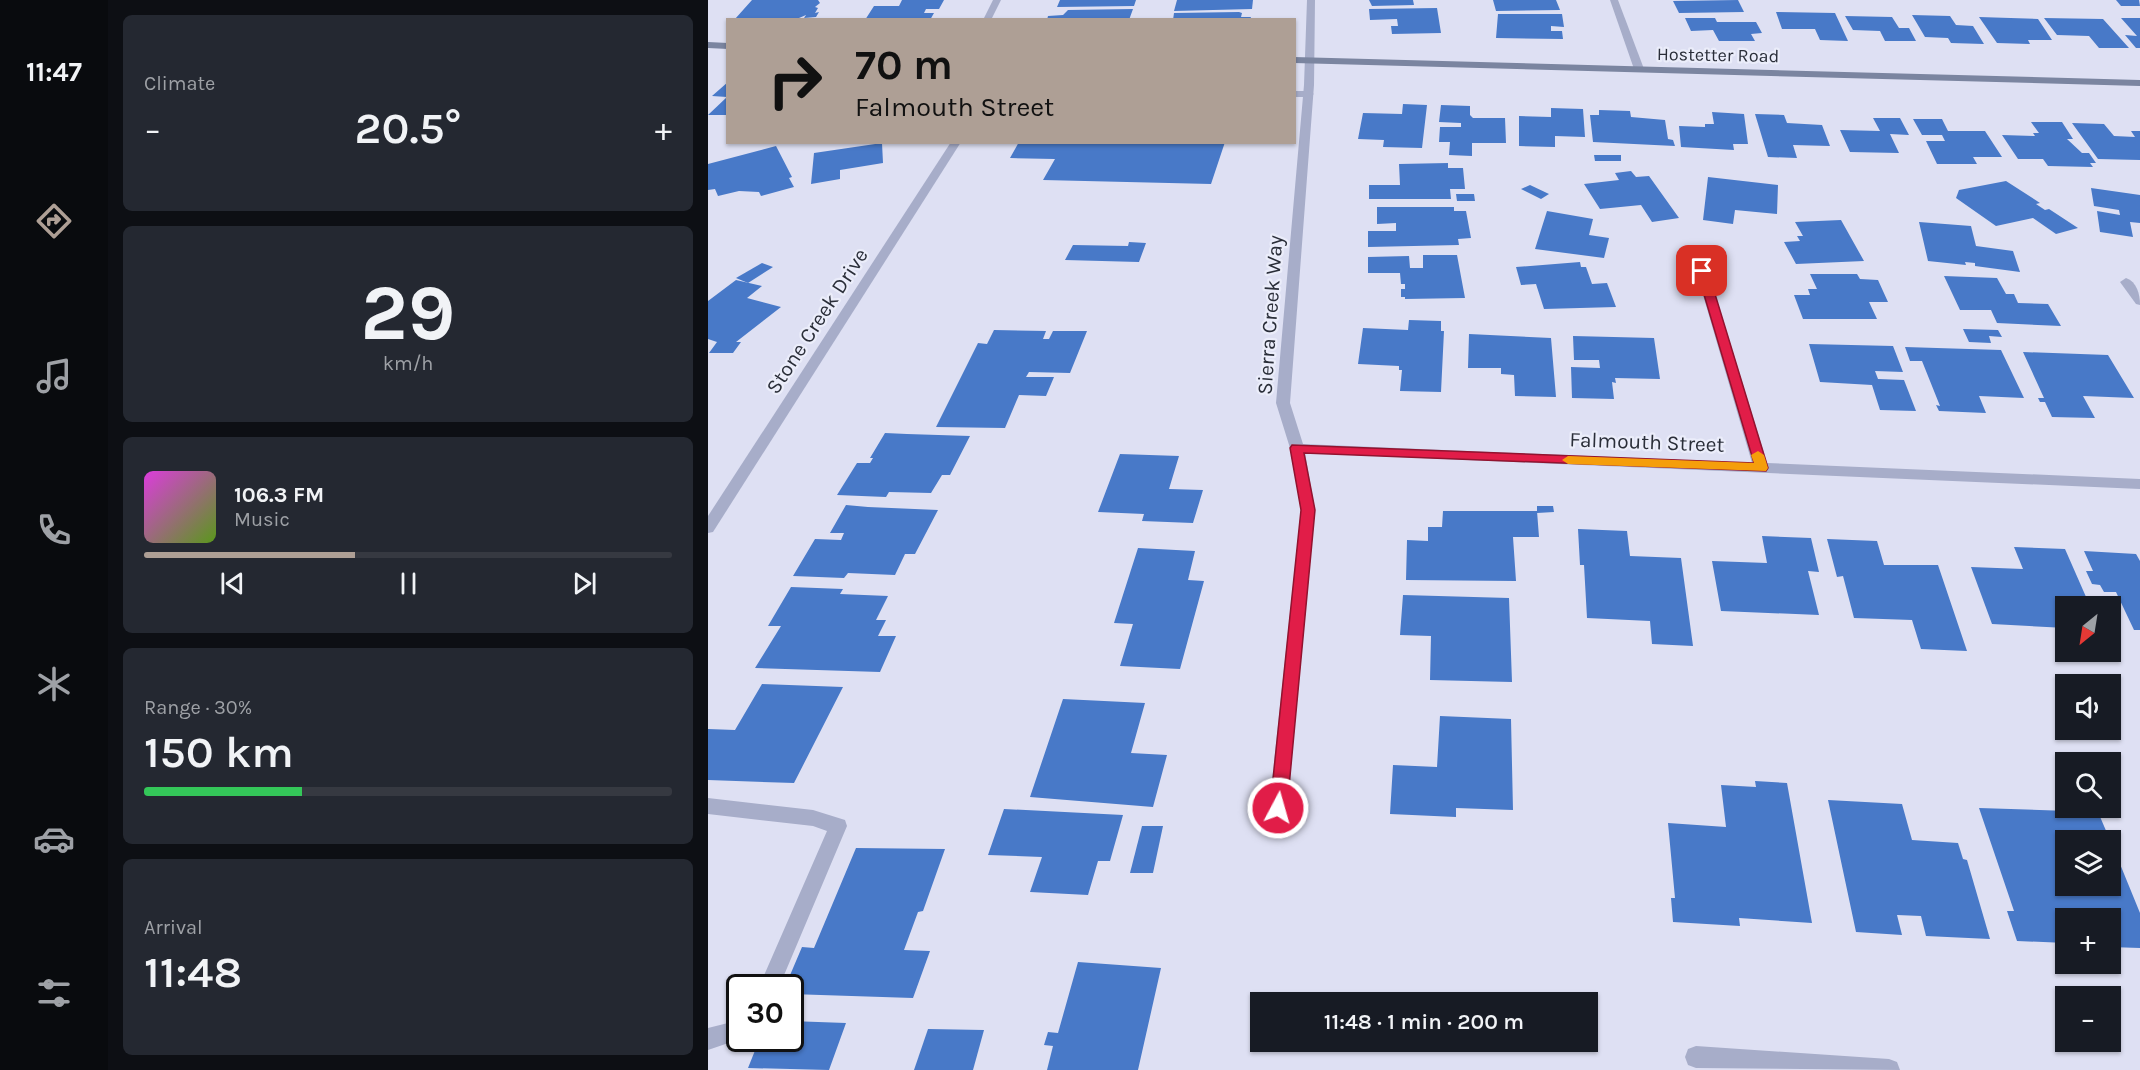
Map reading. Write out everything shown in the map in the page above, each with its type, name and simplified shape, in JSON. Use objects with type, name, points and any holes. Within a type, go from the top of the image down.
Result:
[{"type":"main road","points":[[708,45],[726,46]]},
{"type":"main road","name":"Hostetter Road","points":[[1296,60],[2140,82]]},
{"type":"street","points":[[988,18],[997,0]]},
{"type":"street","name":"Sierra Creek Way","points":[[1278,808],[1308,510],[1297,448],[1283,403],[1302,94],[1311,60],[1311,0]]},
{"type":"street","points":[[1614,0],[1639,69]]},
{"type":"street","name":"Stone Creek Drive","points":[[710,523],[955,144]]},
{"type":"street","points":[[1702,271],[1761,468]]},
{"type":"street","points":[[2126,282],[2140,301]]},
{"type":"street","name":"Falmouth Street","points":[[1297,448],[2140,484]]},
{"type":"street","points":[[708,806],[813,818],[838,826],[775,974]]},
{"type":"street","points":[[708,1039],[726,1034]]},
{"type":"street","points":[[1696,1057],[1889,1070]]},
{"type":"building","points":[[752,0],[818,0],[820,3],[815,7],[818,8],[815,13],[819,12],[816,17],[804,18],[806,15],[799,18],[736,18]]},
{"type":"building","points":[[902,0],[944,0],[939,9],[926,9],[924,13],[934,13],[931,18],[866,18],[874,6],[899,6]]},
{"type":"building","points":[[1060,0],[1136,0],[1134,6],[1057,7]]},
{"type":"building","points":[[1177,0],[1253,0],[1252,9],[1174,11]]},
{"type":"building","points":[[1369,0],[1413,0],[1414,5],[1372,6]]},
{"type":"building","points":[[1493,0],[1556,0],[1560,10],[1496,11]]},
{"type":"building","points":[[1738,0],[1744,12],[1679,13],[1673,1]]},
{"type":"building","points":[[2116,0],[2139,0],[2140,6],[2121,6]]},
{"type":"building","points":[[1437,8],[1441,33],[1392,34],[1391,26],[1398,26],[1397,19],[1370,20],[1369,9]]},
{"type":"building","points":[[1133,9],[1130,18],[1048,18],[1048,16],[1063,15],[1068,10]]},
{"type":"building","points":[[1239,12],[1242,13],[1241,17],[1251,17],[1173,18],[1174,13]]},
{"type":"building","points":[[1776,12],[1835,13],[1848,41],[1820,40],[1815,29],[1782,29]]},
{"type":"building","points":[[1498,14],[1562,14],[1564,27],[1551,26],[1551,31],[1562,31],[1563,39],[1496,38]]},
{"type":"building","points":[[1912,15],[1950,16],[1956,25],[1973,26],[1984,44],[1951,43],[1948,38],[1925,37]]},
{"type":"building","points":[[1845,16],[1892,17],[1899,28],[1909,28],[1916,41],[1885,41],[1880,31],[1853,30]]},
{"type":"building","points":[[1979,17],[2038,19],[2052,40],[2028,40],[2030,44],[1997,43]]},
{"type":"building","points":[[1685,18],[1715,18],[1717,22],[1756,22],[1762,33],[1751,34],[1755,41],[1719,41],[1713,30],[1691,31]]},
{"type":"building","points":[[2044,18],[2103,19],[2129,48],[2099,48],[2089,36],[2057,35]]},
{"type":"building","points":[[2121,18],[2140,18],[2140,48],[2136,48],[2125,35],[2137,36]]},
{"type":"building","points":[[726,84],[726,97],[712,96]]},
{"type":"building","points":[[726,98],[726,115],[708,115]]},
{"type":"building","points":[[1403,104],[1427,105],[1422,148],[1383,147],[1384,140],[1358,139],[1363,113],[1402,114]]},
{"type":"building","points":[[1441,105],[1470,106],[1470,115],[1473,118],[1505,118],[1506,143],[1472,143],[1472,156],[1449,155],[1450,142],[1439,142],[1440,127],[1461,127],[1461,123],[1439,122]]},
{"type":"building","points":[[1551,108],[1583,109],[1585,137],[1555,136],[1555,147],[1519,146],[1519,116],[1551,117]]},
{"type":"building","points":[[1599,110],[1630,111],[1631,117],[1665,120],[1668,139],[1673,140],[1675,146],[1593,142],[1590,115],[1599,115]]},
{"type":"building","points":[[1712,112],[1744,114],[1748,144],[1733,144],[1734,150],[1681,147],[1679,126],[1705,127],[1705,124],[1714,124]]},
{"type":"building","points":[[1755,114],[1784,115],[1787,123],[1822,125],[1830,146],[1793,145],[1797,158],[1768,157]]},
{"type":"building","points":[[1873,118],[1900,118],[1909,135],[1890,134],[1899,153],[1850,152],[1840,130],[1880,131]]},
{"type":"building","points":[[1913,119],[1942,119],[1948,131],[1985,131],[2002,157],[1973,157],[1977,164],[1937,164],[1926,141],[1945,141],[1942,135],[1922,135]]},
{"type":"building","points":[[2031,122],[2062,122],[2073,139],[2067,139],[2082,153],[2089,153],[2096,163],[2090,163],[2093,167],[2048,166],[2043,159],[2018,159],[2002,135],[2035,136],[2033,133],[2039,133]]},
{"type":"building","points":[[2072,123],[2104,124],[2114,136],[2135,137],[2131,131],[2140,131],[2140,160],[2098,159]]},
{"type":"building","points":[[882,144],[883,163],[840,170],[840,179],[811,184],[814,153]]},
{"type":"building","points":[[1018,144],[1224,144],[1211,184],[1043,180],[1055,159],[1010,158]]},
{"type":"building","points":[[776,146],[792,177],[789,178],[794,187],[761,196],[759,192],[739,191],[718,196],[715,189],[708,190],[708,164]]},
{"type":"building","points":[[1594,155],[1621,155],[1621,161],[1595,161]]},
{"type":"building","points":[[1448,163],[1448,168],[1463,168],[1465,189],[1450,189],[1451,199],[1369,199],[1369,185],[1400,185],[1399,164]]},
{"type":"building","points":[[1631,171],[1636,177],[1649,176],[1679,218],[1652,222],[1641,205],[1600,209],[1584,184],[1619,180],[1615,173]]},
{"type":"building","points":[[1708,177],[1778,185],[1777,214],[1735,210],[1733,224],[1703,220]]},
{"type":"building","points":[[2006,181],[2040,203],[2036,204],[2045,210],[2049,209],[2078,228],[2056,234],[2033,218],[1996,226],[1956,198],[1959,190]]},
{"type":"building","points":[[1530,185],[1549,194],[1541,199],[1521,189]]},
{"type":"building","points":[[2091,188],[2140,195],[2140,223],[2130,222],[2133,237],[2100,232],[2097,211],[2120,215],[2119,210],[2094,206]]},
{"type":"building","points":[[1456,194],[1474,194],[1475,201],[1457,201]]},
{"type":"building","points":[[1377,207],[1454,207],[1454,211],[1466,211],[1471,238],[1458,239],[1459,245],[1368,247],[1368,231],[1396,231],[1396,223],[1377,224]]},
{"type":"building","points":[[1547,211],[1593,219],[1589,235],[1609,238],[1604,258],[1535,249]]},
{"type":"building","points":[[1841,220],[1864,261],[1796,264],[1784,242],[1800,241],[1797,236],[1803,236],[1795,222]]},
{"type":"building","points":[[1919,222],[1971,226],[1976,246],[2013,251],[2020,272],[1975,266],[1975,263],[1965,262],[1966,265],[1928,261]]},
{"type":"building","points":[[1129,242],[1146,243],[1139,262],[1065,260],[1073,245],[1128,246]]},
{"type":"building","points":[[1423,255],[1457,255],[1465,298],[1405,299],[1401,297],[1401,289],[1405,289],[1405,284],[1401,284],[1400,273],[1368,273],[1368,257],[1409,256],[1410,268],[1423,268]]},
{"type":"building","points":[[1580,262],[1581,267],[1586,267],[1592,284],[1607,283],[1616,307],[1544,309],[1536,284],[1521,285],[1516,267]]},
{"type":"building","points":[[762,263],[773,267],[748,283],[736,278]]},
{"type":"building","points":[[1810,274],[1857,274],[1860,279],[1878,280],[1888,302],[1869,302],[1877,319],[1803,319],[1794,295],[1810,295],[1808,289],[1817,289]]},
{"type":"building","points":[[1944,276],[1997,278],[2006,294],[2014,294],[2018,303],[2048,304],[2061,326],[1997,323],[1991,310],[1960,310]]},
{"type":"building","points":[[736,280],[762,286],[747,298],[781,307],[736,342],[741,342],[733,353],[709,353],[717,342],[708,339],[708,301]]},
{"type":"building","points":[[1409,320],[1441,321],[1441,331],[1444,331],[1441,392],[1400,391],[1402,370],[1399,370],[1399,366],[1358,364],[1363,328],[1408,330]]},
{"type":"building","points":[[1963,329],[1998,330],[2002,337],[1989,336],[1991,343],[1969,342]]},
{"type":"building","points":[[994,330],[1046,331],[1043,339],[1049,339],[1053,331],[1087,331],[1070,373],[1029,372],[1026,377],[1054,377],[1046,396],[1019,395],[1005,428],[936,427],[978,343],[987,344]]},
{"type":"building","points":[[1469,334],[1551,338],[1556,397],[1515,396],[1514,375],[1501,374],[1501,368],[1468,368]]},
{"type":"building","points":[[1573,336],[1654,338],[1660,379],[1615,378],[1616,383],[1612,382],[1614,399],[1572,398],[1571,367],[1600,368],[1599,360],[1574,360]]},
{"type":"building","points":[[1809,344],[1893,346],[1903,372],[1875,371],[1878,379],[1904,380],[1916,411],[1880,410],[1872,385],[1820,382]]},
{"type":"building","points":[[1905,347],[2001,350],[2024,398],[1979,396],[1986,413],[1939,411],[1936,405],[1940,406],[1922,361],[1910,361]]},
{"type":"building","points":[[2023,352],[2108,355],[2134,398],[2083,396],[2095,418],[2052,417],[2045,402],[2040,402],[2038,398],[2044,398]]},
{"type":"building","points":[[885,433],[970,436],[950,475],[942,475],[931,493],[889,492],[886,497],[837,495],[857,463],[870,463],[873,458],[870,458]]},
{"type":"building","points":[[1120,454],[1179,456],[1169,489],[1203,490],[1193,523],[1142,521],[1144,514],[1098,512]]},
{"type":"building","points":[[846,505],[938,510],[915,554],[905,554],[895,575],[848,573],[844,578],[793,576],[815,539],[841,540],[844,533],[830,533]]},
{"type":"building","points":[[1537,506],[1553,506],[1554,512],[1537,513]]},
{"type":"building","points":[[1443,511],[1537,511],[1539,537],[1513,537],[1516,581],[1406,580],[1407,540],[1428,541],[1428,527],[1442,527]]},
{"type":"building","points":[[1578,529],[1627,531],[1630,556],[1681,558],[1693,646],[1652,644],[1650,621],[1587,618],[1584,565],[1580,565]]},
{"type":"building","points":[[1762,536],[1811,538],[1819,572],[1808,571],[1819,615],[1721,611],[1712,561],[1767,563]]},
{"type":"building","points":[[1827,539],[1877,541],[1884,565],[1938,565],[1967,651],[1921,649],[1912,620],[1854,618],[1843,576],[1837,577]]},
{"type":"building","points":[[2014,547],[2065,549],[2086,596],[2055,596],[2055,627],[1992,624],[1971,567],[2023,569]]},
{"type":"building","points":[[1138,548],[1195,551],[1188,580],[1204,581],[1180,669],[1120,666],[1133,624],[1114,623]]},
{"type":"building","points":[[2084,551],[2136,554],[2140,561],[2140,630],[2134,630],[2121,603],[2121,596],[2118,596],[2116,592],[2104,592],[2100,585],[2092,584],[2086,571],[2093,571]]},
{"type":"building","points":[[791,587],[843,589],[840,594],[888,596],[876,620],[886,620],[878,636],[896,636],[880,672],[755,668],[781,626],[768,626]]},
{"type":"building","points":[[1403,595],[1509,598],[1512,682],[1430,680],[1431,636],[1400,635]]},
{"type":"building","points":[[762,684],[843,687],[794,783],[708,780],[708,729],[735,730]]},
{"type":"building","points":[[1063,699],[1145,703],[1131,753],[1167,755],[1153,807],[1030,797]]},
{"type":"building","points":[[1440,716],[1511,719],[1513,810],[1456,808],[1456,817],[1390,814],[1393,765],[1437,767]]},
{"type":"building","points":[[1755,781],[1787,783],[1812,923],[1739,918],[1740,926],[1673,922],[1671,898],[1675,898],[1668,823],[1726,827],[1721,785],[1756,787]]},
{"type":"building","points":[[1828,800],[1902,804],[1912,840],[1958,843],[1963,859],[1967,860],[1990,939],[1926,936],[1921,916],[1897,915],[1902,935],[1856,932]]},
{"type":"building","points":[[1979,808],[2055,811],[2055,818],[2101,818],[2106,830],[2055,830],[2055,896],[2121,896],[2121,866],[2140,913],[2140,948],[2121,947],[2121,908],[2055,908],[2055,943],[2017,941],[2007,911],[2014,911]]},
{"type":"building","points":[[1004,809],[1123,815],[1110,861],[1098,861],[1088,895],[1030,892],[1042,857],[988,855]]},
{"type":"building","points":[[1142,826],[1163,826],[1153,873],[1130,873]]},
{"type":"building","points":[[856,848],[945,849],[923,911],[918,912],[904,950],[930,951],[913,998],[804,994],[804,974],[791,974],[802,947],[814,948]]},
{"type":"building","points":[[1078,962],[1161,968],[1138,1070],[1047,1070],[1053,1046],[1044,1045],[1048,1032],[1058,1033]]},
{"type":"building","points":[[804,1022],[846,1023],[829,1070],[748,1068],[754,1052],[804,1052]]},
{"type":"building","points":[[928,1029],[984,1030],[973,1070],[914,1070]]},
{"type":"slow traffic","points":[[1568,460],[1761,468],[1758,455]]},
{"type":"route","points":[[1278,808],[1308,510],[1297,448],[1761,468],[1702,271]]}]
